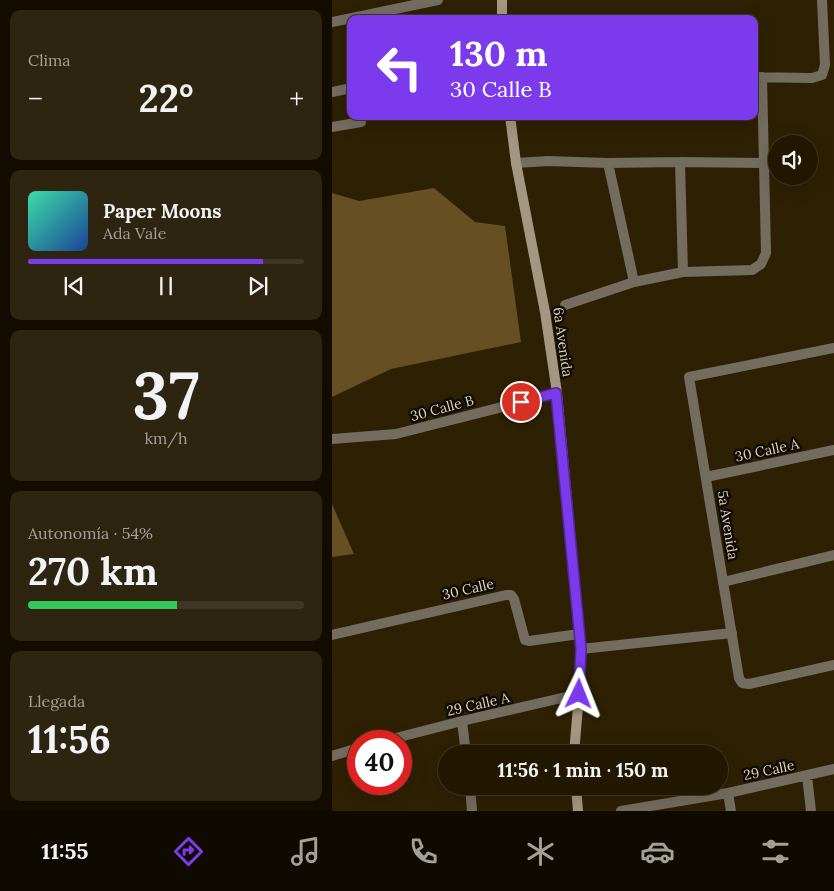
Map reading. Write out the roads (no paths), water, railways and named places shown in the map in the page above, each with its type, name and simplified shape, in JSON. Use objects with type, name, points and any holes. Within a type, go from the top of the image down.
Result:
[{"type":"street","points":[[366,15],[438,0]]},
{"type":"street","points":[[502,0],[502,15]]},
{"type":"street","points":[[564,305],[634,282],[683,272],[752,270],[760,264],[766,253],[758,77],[812,78],[822,75],[825,65],[822,0]]},
{"type":"street","points":[[332,22],[347,19]]},
{"type":"street","points":[[332,92],[347,89]]},
{"type":"street","name":"6a Avenida","points":[[511,120],[516,163],[545,312],[556,393],[581,649],[575,745]]},
{"type":"street","points":[[332,127],[361,122]]},
{"type":"street","points":[[516,163],[548,161],[763,163]]},
{"type":"street","points":[[680,162],[683,272]]},
{"type":"street","points":[[608,163],[634,282]]},
{"type":"street","name":"5a Avenida","points":[[834,348],[689,377],[739,678],[742,683],[749,684],[834,664]]},
{"type":"street","name":"30 Calle B","points":[[332,439],[396,434],[556,393]]},
{"type":"street","name":"30 Calle A","points":[[706,477],[834,450]]},
{"type":"street","points":[[723,582],[834,555]]},
{"type":"street","name":"30 Calle","points":[[332,635],[506,595],[511,595],[514,599],[525,640],[579,634]]},
{"type":"street","points":[[581,649],[732,633]]},
{"type":"street","name":"29 Calle A","points":[[412,734],[579,694]]},
{"type":"street","points":[[462,721],[465,745]]},
{"type":"street","points":[[332,756],[347,751]]},
{"type":"street","name":"29 Calle","points":[[728,793],[834,769]]},
{"type":"street","points":[[807,776],[812,811]]},
{"type":"street","points":[[728,793],[731,811]]},
{"type":"street","points":[[471,795],[472,811]]},
{"type":"street","points":[[577,795],[578,811]]},
{"type":"street","name":"29 Calle","points":[[621,811],[716,795]]}]
